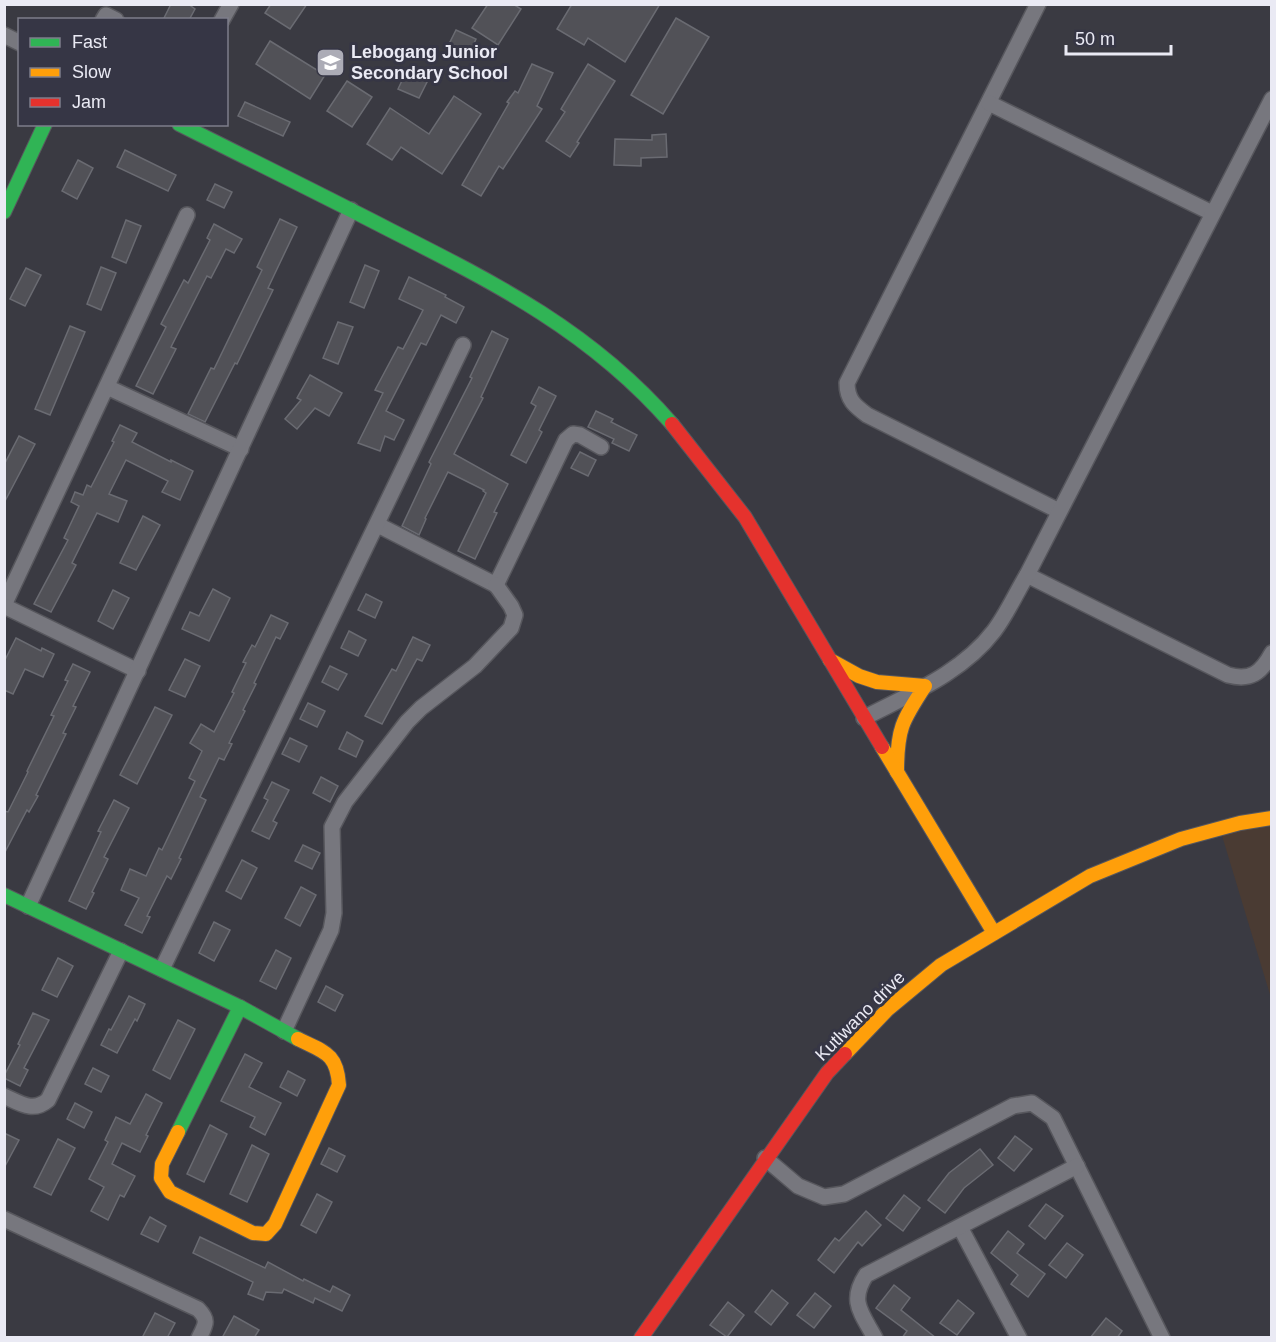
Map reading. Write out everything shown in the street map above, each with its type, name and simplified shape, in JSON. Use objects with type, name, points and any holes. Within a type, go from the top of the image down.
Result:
[{"type":"street","points":[[223,18],[231,4]]},
{"type":"street","points":[[1038,4],[847,383],[847,394],[853,404],[867,416],[1059,511]]},
{"type":"street","points":[[4,35],[18,42]]},
{"type":"street","points":[[864,718],[945,676],[976,650],[994,631],[1027,574],[1272,99]]},
{"type":"street","points":[[988,103],[1212,213]]},
{"type":"street","points":[[4,212],[44,126]]},
{"type":"street","points":[[183,126],[490,280],[554,319],[604,357],[657,405],[706,464],[745,517],[994,933]]},
{"type":"street","points":[[28,906],[351,210]]},
{"type":"street","points":[[138,671],[4,606],[188,215]]},
{"type":"street","points":[[162,969],[463,345]]},
{"type":"street","points":[[107,387],[241,449]]},
{"type":"street","points":[[496,585],[566,440],[573,434],[580,435],[601,447]]},
{"type":"street","points":[[284,1031],[331,930],[334,913],[332,827],[345,802],[407,722],[421,708],[475,666],[511,628],[515,615],[512,606],[496,585],[378,525]]},
{"type":"street","points":[[1027,574],[1228,675],[1240,678],[1252,676],[1265,666],[1272,653]]},
{"type":"street","points":[[830,660],[859,676],[877,682],[925,686]]},
{"type":"street","points":[[897,772],[897,741],[905,716],[925,686]]},
{"type":"street","name":"Kutlwano drive","points":[[641,1338],[765,1158],[827,1073],[888,1009],[941,965],[1090,876],[1181,839],[1240,823],[1272,818]]},
{"type":"street","points":[[4,895],[240,1007],[329,1055],[338,1069],[339,1085],[275,1224],[266,1234],[253,1233],[170,1192],[161,1179],[162,1164],[240,1007]]},
{"type":"street","points":[[4,1096],[30,1108],[41,1106],[48,1100],[121,951]]},
{"type":"street","points":[[765,1158],[798,1186],[824,1197],[844,1194],[1013,1106],[1032,1103],[1053,1118],[1161,1338]]},
{"type":"street","points":[[869,1336],[856,1301],[858,1287],[866,1275],[1077,1166]]},
{"type":"street","points":[[4,1220],[198,1309],[204,1315],[206,1324],[200,1338]]},
{"type":"street","points":[[960,1227],[1019,1338]]},
{"type":"shaded area","points":[[1271,819],[1271,998],[1220,829]]},
{"type":"building","points":[[171,4],[188,4],[195,9],[190,18],[164,18]]},
{"type":"building","points":[[271,4],[307,4],[290,29],[265,13]]},
{"type":"building","points":[[488,4],[513,4],[521,9],[498,45],[472,28]]},
{"type":"building","points":[[572,4],[660,4],[625,62],[588,38],[584,45],[557,29]]},
{"type":"building","points":[[676,18],[709,37],[663,114],[631,95]]},
{"type":"building","points":[[456,30],[476,39],[467,58],[447,48]]},
{"type":"building","points":[[270,41],[325,75],[310,99],[256,64]]},
{"type":"building","points":[[532,64],[553,73],[537,106],[542,109],[503,169],[499,166],[481,196],[462,185],[509,103],[507,102],[515,91],[518,93]]},
{"type":"building","points":[[588,64],[615,81],[570,157],[546,141],[565,112],[561,109]]},
{"type":"building","points":[[407,70],[428,80],[419,98],[398,89]]},
{"type":"building","points":[[347,81],[372,97],[352,127],[327,111]]},
{"type":"building","points":[[454,96],[481,114],[442,174],[401,147],[392,160],[367,144],[390,108],[429,134]]},
{"type":"building","points":[[245,102],[290,122],[283,136],[238,116]]},
{"type":"building","points":[[666,134],[667,157],[641,158],[641,166],[614,165],[615,139],[652,140],[652,135]]},
{"type":"building","points":[[125,150],[176,175],[168,191],[117,167]]},
{"type":"building","points":[[78,160],[93,168],[77,199],[62,191]]},
{"type":"building","points":[[215,184],[232,192],[224,208],[207,200]]},
{"type":"building","points":[[280,219],[297,227],[268,288],[273,290],[237,364],[235,363],[205,422],[188,414],[211,368],[214,369],[262,270],[257,267]]},
{"type":"building","points":[[126,220],[141,226],[126,263],[112,257]]},
{"type":"building","points":[[214,224],[242,239],[234,253],[226,249],[211,278],[207,276],[171,347],[176,349],[153,394],[136,386],[166,327],[161,324],[184,280],[188,283],[210,240],[207,238]]},
{"type":"building","points":[[365,265],[379,271],[364,308],[350,302]]},
{"type":"building","points":[[101,267],[116,273],[101,310],[87,304]]},
{"type":"building","points":[[26,268],[41,275],[25,306],[10,299]]},
{"type":"building","points":[[409,277],[446,295],[445,297],[464,307],[456,323],[441,315],[426,345],[421,343],[386,411],[404,420],[394,440],[385,436],[380,451],[358,443],[383,393],[375,390],[398,347],[403,349],[423,310],[399,299]]},
{"type":"building","points":[[338,322],[353,327],[338,364],[323,358]]},
{"type":"building","points":[[70,326],[85,332],[50,415],[35,409]]},
{"type":"building","points":[[492,331],[508,339],[481,397],[483,398],[454,454],[508,484],[475,559],[458,551],[486,493],[448,472],[419,535],[402,526],[431,464],[429,462],[472,378],[470,377]]},
{"type":"building","points":[[310,375],[342,393],[329,416],[315,408],[297,429],[285,419],[301,400],[297,398]]},
{"type":"building","points":[[539,387],[556,396],[539,430],[542,432],[526,463],[511,455],[536,406],[531,403]]},
{"type":"building","points":[[596,411],[613,419],[611,422],[637,435],[629,451],[612,443],[614,439],[588,427]]},
{"type":"building","points":[[120,425],[137,433],[132,442],[193,471],[180,500],[162,492],[168,481],[126,460],[109,494],[127,501],[118,522],[97,513],[72,563],[76,565],[51,612],[34,604],[68,540],[64,538],[79,506],[71,502],[75,492],[83,495],[87,485],[91,487]]},
{"type":"building","points":[[19,436],[35,444],[4,503],[4,465]]},
{"type":"building","points":[[580,452],[596,460],[588,476],[571,468]]},
{"type":"building","points":[[143,516],[160,525],[136,570],[120,563]]},
{"type":"building","points":[[213,589],[230,598],[209,641],[182,629],[190,612],[199,616]]},
{"type":"building","points":[[113,590],[129,598],[113,629],[98,621]]},
{"type":"building","points":[[366,594],[382,602],[375,618],[358,610]]},
{"type":"building","points":[[271,615],[288,623],[280,639],[276,637],[254,683],[256,684],[229,743],[232,744],[224,760],[219,758],[200,797],[206,800],[179,858],[181,859],[171,879],[167,876],[147,916],[150,917],[142,933],[125,925],[139,898],[121,890],[130,869],[146,876],[159,848],[162,850],[195,781],[189,778],[202,751],[190,743],[201,724],[214,732],[234,693],[232,692],[246,663],[243,662],[252,645],[255,647]]},
{"type":"building","points":[[349,631],[366,640],[358,656],[341,648]]},
{"type":"building","points":[[413,637],[430,645],[422,661],[417,659],[382,724],[365,716],[392,669],[396,671]]},
{"type":"building","points":[[16,638],[41,651],[42,648],[54,654],[43,677],[25,669],[13,694],[4,690],[4,662]]},
{"type":"building","points":[[185,659],[200,666],[185,697],[169,690]]},
{"type":"building","points":[[73,664],[90,672],[73,706],[76,707],[63,733],[66,734],[36,795],[38,796],[29,812],[27,810],[4,854],[4,811],[8,812],[28,772],[54,716],[51,715],[68,681],[65,680]]},
{"type":"building","points":[[330,666],[347,674],[338,690],[322,682]]},
{"type":"building","points":[[308,703],[325,711],[317,727],[300,719]]},
{"type":"building","points":[[155,707],[172,715],[137,784],[120,775]]},
{"type":"building","points":[[347,732],[363,741],[356,757],[339,749]]},
{"type":"building","points":[[290,738],[307,746],[299,762],[282,754]]},
{"type":"building","points":[[321,777],[338,786],[330,802],[313,793]]},
{"type":"building","points":[[272,782],[289,790],[273,821],[277,823],[269,839],[252,831],[268,800],[264,798]]},
{"type":"building","points":[[114,800],[129,808],[104,857],[108,859],[86,909],[69,901],[101,832],[98,831]]},
{"type":"building","points":[[303,845],[320,853],[312,869],[295,861]]},
{"type":"building","points":[[242,860],[257,868],[241,899],[226,891]]},
{"type":"building","points":[[301,887],[316,895],[300,926],[285,918]]},
{"type":"building","points":[[214,922],[230,930],[214,961],[199,953]]},
{"type":"building","points":[[276,950],[291,958],[276,989],[260,981]]},
{"type":"building","points":[[58,958],[73,966],[57,997],[42,990]]},
{"type":"building","points":[[326,986],[343,995],[335,1011],[318,1002]]},
{"type":"building","points":[[129,996],[145,1004],[117,1053],[101,1045]]},
{"type":"building","points":[[33,1013],[49,1020],[24,1068],[28,1070],[20,1086],[4,1076]]},
{"type":"building","points":[[178,1020],[195,1029],[170,1079],[153,1070]]},
{"type":"building","points":[[245,1054],[262,1063],[249,1087],[281,1103],[265,1135],[250,1127],[255,1117],[221,1101]]},
{"type":"building","points":[[93,1068],[109,1076],[101,1092],[85,1084]]},
{"type":"building","points":[[288,1071],[305,1080],[297,1096],[280,1087]]},
{"type":"building","points":[[146,1094],[162,1103],[140,1152],[122,1143],[112,1164],[135,1176],[124,1197],[120,1195],[108,1220],[91,1211],[104,1187],[89,1179],[108,1142],[105,1140],[116,1117],[130,1124]]},
{"type":"building","points":[[75,1103],[92,1112],[84,1128],[67,1119]]},
{"type":"building","points":[[210,1125],[227,1134],[204,1182],[187,1174]]},
{"type":"building","points":[[4,1133],[19,1140],[4,1168]]},
{"type":"building","points":[[1015,1136],[1032,1149],[1014,1171],[998,1158]]},
{"type":"building","points":[[58,1139],[75,1148],[51,1195],[34,1187]]},
{"type":"building","points":[[252,1145],[269,1154],[247,1202],[230,1194]]},
{"type":"building","points":[[329,1148],[345,1156],[337,1172],[321,1164]]},
{"type":"building","points":[[980,1149],[993,1165],[964,1188],[945,1213],[928,1200],[949,1173]]},
{"type":"building","points":[[317,1194],[332,1202],[316,1233],[301,1225]]},
{"type":"building","points":[[904,1195],[920,1208],[903,1231],[886,1218]]},
{"type":"building","points":[[1046,1204],[1063,1216],[1045,1239],[1029,1226]]},
{"type":"building","points":[[866,1211],[881,1225],[862,1246],[858,1242],[834,1273],[818,1260],[835,1238],[839,1241]]},
{"type":"building","points":[[150,1217],[166,1226],[158,1242],[141,1234]]},
{"type":"building","points":[[1008,1231],[1024,1244],[1017,1253],[1045,1274],[1028,1297],[1011,1284],[1018,1275],[991,1253]]},
{"type":"building","points":[[200,1237],[265,1268],[268,1262],[303,1281],[304,1279],[330,1292],[333,1286],[350,1295],[342,1311],[315,1298],[313,1303],[284,1289],[282,1293],[266,1292],[263,1300],[248,1294],[253,1282],[193,1253]]},
{"type":"building","points":[[1067,1243],[1083,1255],[1066,1278],[1049,1265]]},
{"type":"building","points":[[894,1285],[910,1298],[901,1310],[936,1338],[902,1338],[907,1331],[876,1308]]},
{"type":"building","points":[[772,1290],[788,1303],[771,1325],[755,1312]]},
{"type":"building","points":[[815,1293],[831,1306],[814,1328],[797,1315]]},
{"type":"building","points":[[958,1300],[974,1313],[957,1335],[940,1323]]},
{"type":"building","points":[[728,1302],[744,1315],[727,1337],[710,1325]]},
{"type":"building","points":[[155,1313],[175,1323],[167,1338],[142,1338]]},
{"type":"building","points":[[234,1316],[259,1330],[254,1338],[222,1338]]},
{"type":"building","points":[[1106,1318],[1122,1331],[1117,1338],[1090,1338]]},
{"type":"traffic: fast","points":[[4,212],[44,126]]},
{"type":"traffic: fast","points":[[183,126],[430,250],[505,291],[576,336],[609,362],[672,424]]},
{"type":"traffic: fast","points":[[4,895],[240,1007],[298,1039]]},
{"type":"traffic: fast","points":[[178,1132],[240,1007]]},
{"type":"traffic: slow","points":[[830,660],[859,676],[877,682],[925,686],[902,726],[898,745],[897,772]]},
{"type":"traffic: slow","points":[[882,747],[994,933]]},
{"type":"traffic: slow","points":[[845,1054],[888,1009],[941,965],[1090,876],[1181,839],[1240,823],[1272,818]]},
{"type":"traffic: slow","points":[[178,1132],[162,1164],[161,1178],[170,1192],[253,1233],[266,1234],[275,1224],[339,1085],[338,1074],[328,1055],[298,1039]]},
{"type":"traffic: jam","points":[[672,424],[745,517],[882,747]]},
{"type":"traffic: jam","points":[[641,1338],[827,1073],[845,1054]]},
{"type":"place","name":"Lebogang Junior Secondary School","points":[[330,62]]}]
